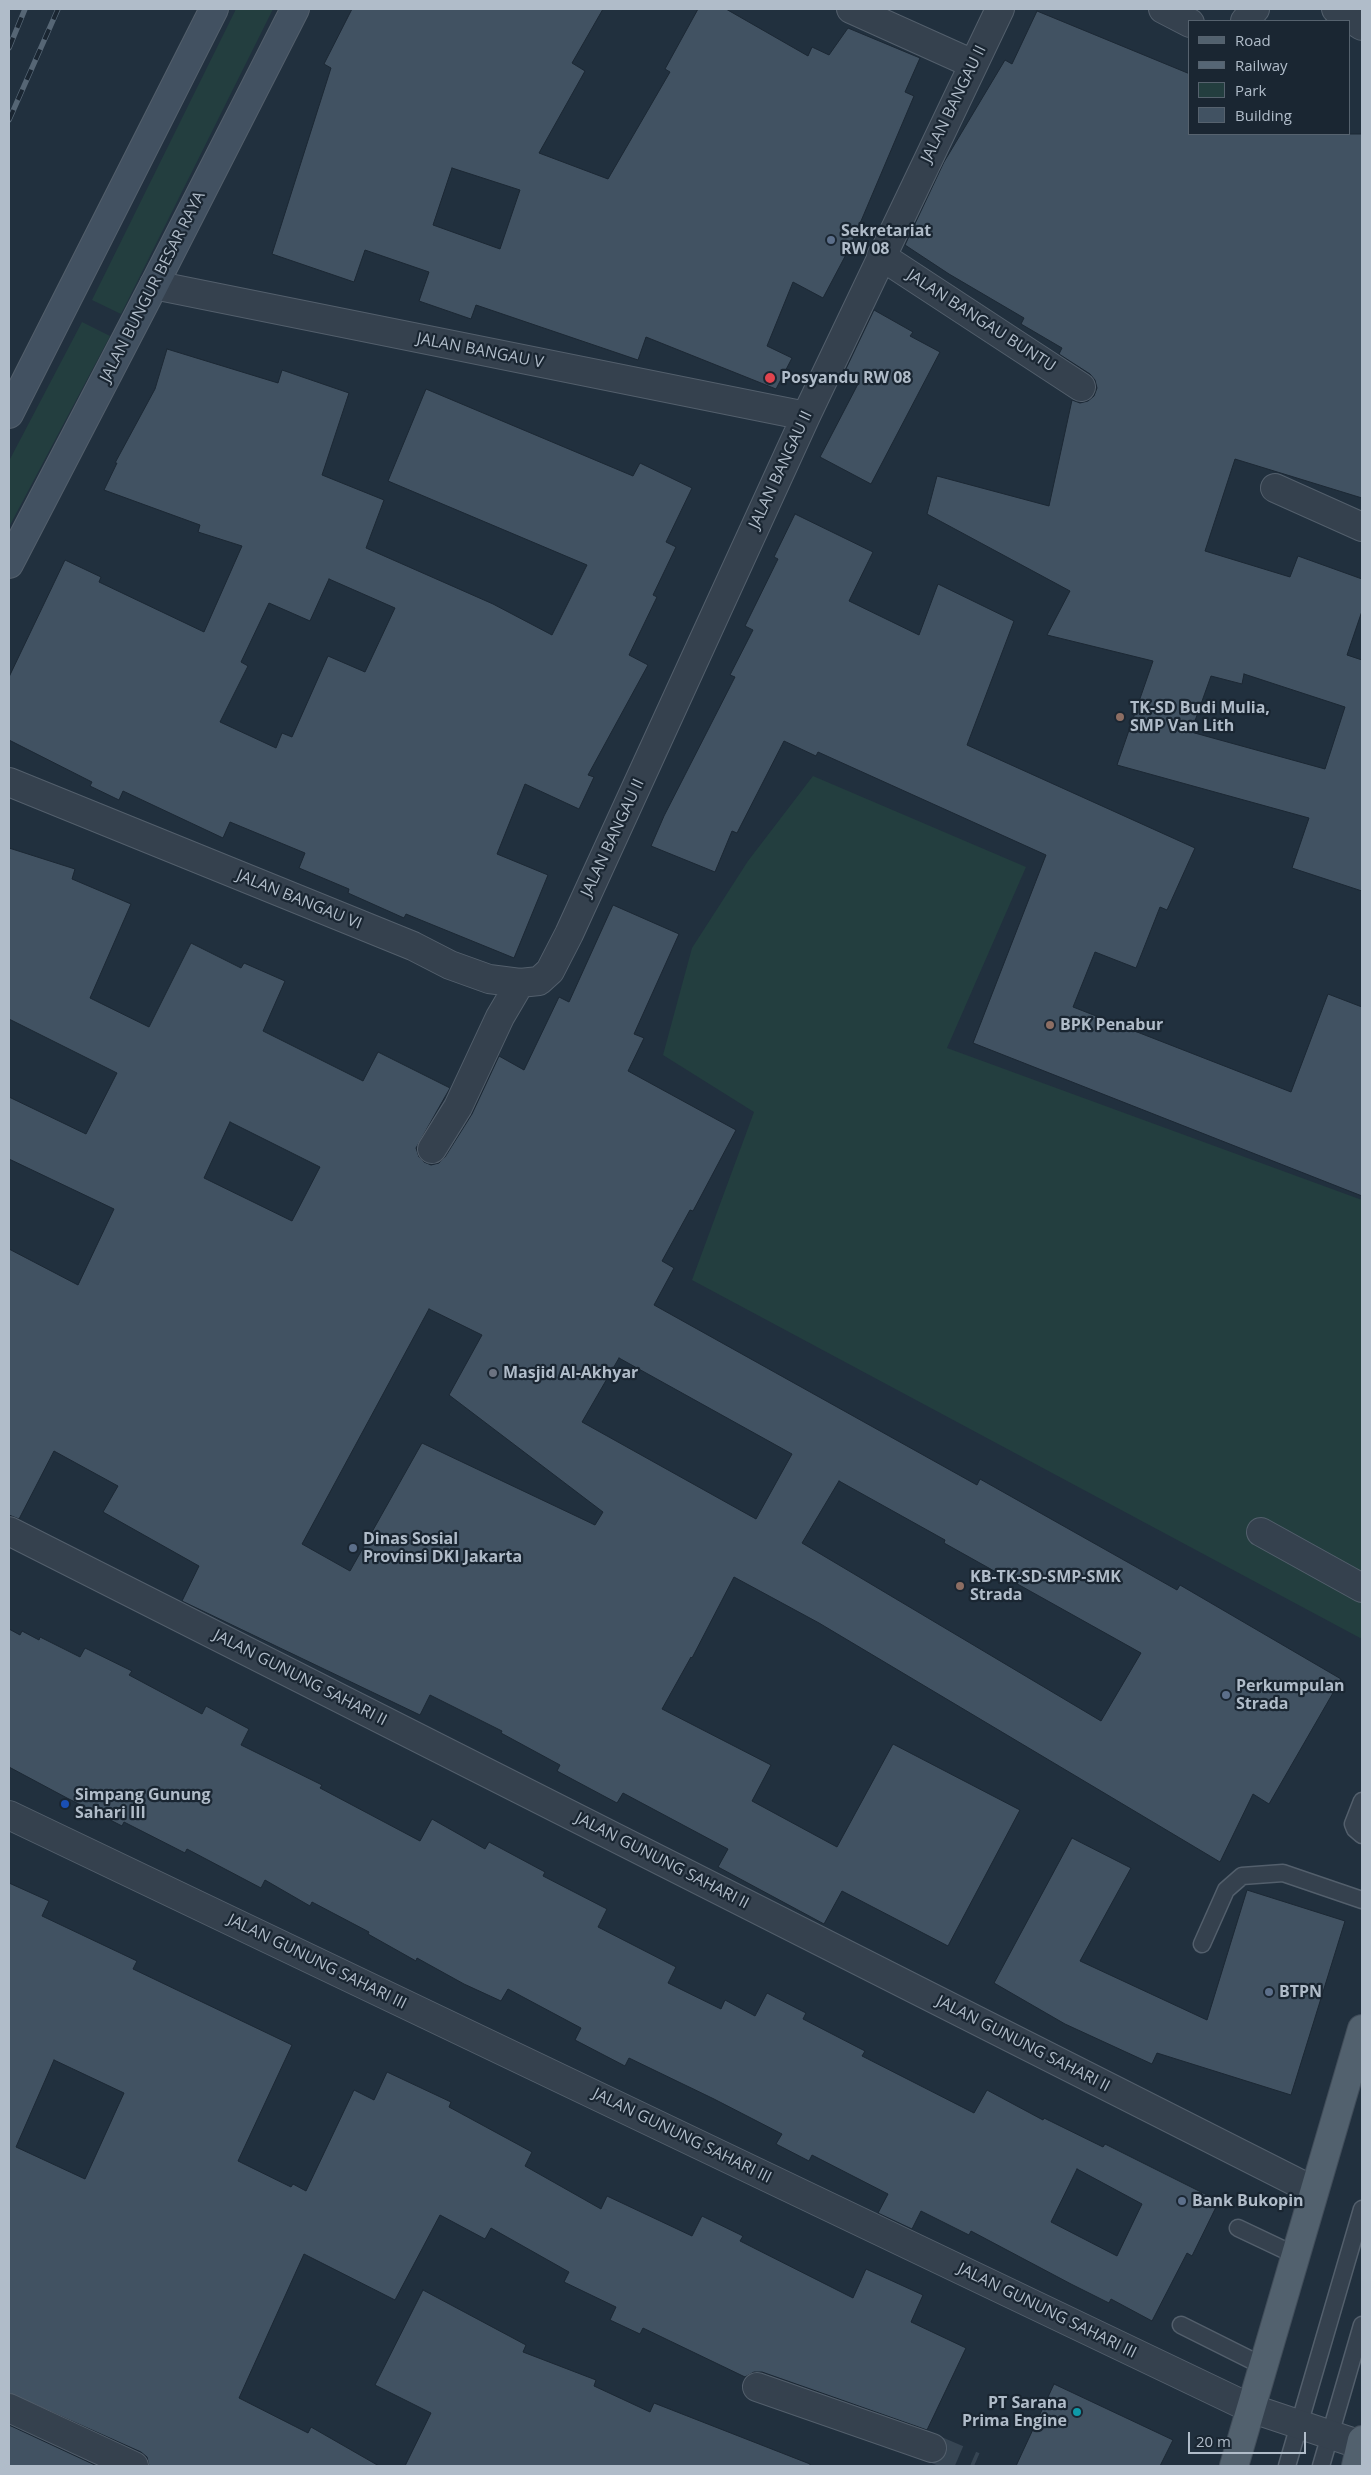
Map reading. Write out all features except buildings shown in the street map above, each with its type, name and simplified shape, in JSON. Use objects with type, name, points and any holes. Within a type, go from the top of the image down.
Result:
[{"type":"main road","points":[[9,414],[214,9]]},
{"type":"main road","name":"JALAN BUNGUR BESAR RAYA","points":[[9,564],[295,9]]},
{"type":"main road","points":[[1234,2466],[1362,2030]]},
{"type":"street","points":[[851,9],[973,64]]},
{"type":"street","name":"JALAN BANGAU II","points":[[569,934],[806,416],[1000,9]]},
{"type":"street","points":[[1163,9],[1188,22]]},
{"type":"street","points":[[1246,20],[1255,9]]},
{"type":"street","points":[[1336,9],[1362,26]]},
{"type":"street","name":"JALAN BANGAU BUNTU","points":[[881,256],[1081,387]]},
{"type":"street","name":"JALAN BANGAU V","points":[[154,285],[806,416]]},
{"type":"street","points":[[1275,488],[1362,527]]},
{"type":"street","name":"JALAN BANGAU VI","points":[[9,782],[413,946],[450,965],[489,979],[520,983],[539,981],[550,971],[569,934]]},
{"type":"street","points":[[432,1149],[458,1107],[491,1035],[520,983]]},
{"type":"street","name":"JALAN GUNUNG SAHARI II","points":[[9,1531],[1314,2191]]},
{"type":"street","points":[[1261,1532],[1362,1588]]},
{"type":"street","name":"JALAN GUNUNG SAHARI III","points":[[9,1815],[1250,2408],[1330,2436],[1360,2450]]},
{"type":"street","points":[[757,2387],[932,2448]]},
{"type":"street","points":[[9,2408],[134,2466]]},
{"type":"lane","points":[[1362,1801],[1353,1824],[1355,1829],[1362,1835]]},
{"type":"lane","points":[[1202,1944],[1226,1890],[1242,1876],[1282,1873],[1362,1900]]},
{"type":"lane","points":[[1287,2466],[1362,2210]]},
{"type":"lane","points":[[1238,2228],[1295,2255]]},
{"type":"lane","points":[[1181,2325],[1263,2366]]},
{"type":"lane","points":[[1321,2466],[1362,2325]]},
{"type":"green space","points":[[236,9],[273,9],[121,314],[92,300]]},
{"type":"green space","points":[[82,322],[110,336],[9,527],[9,461]]},
{"type":"green space","points":[[813,776],[1026,867],[947,1048],[1362,1200],[1362,1639],[692,1280],[754,1112],[663,1055],[692,948],[748,861]]},
{"type":"tunnel","points":[[932,2448],[974,2466]]},
{"type":"railway","points":[[9,48],[25,9]]},
{"type":"railway","points":[[9,120],[58,9]]},
{"type":"place","name":"Sekretariat RW 08","points":[[831,240]]},
{"type":"place","name":"Posyandu RW 08","points":[[770,378]]},
{"type":"place","name":"TK-SD Budi Mulia, SMP Van Lith","points":[[1120,717]]},
{"type":"place","name":"BPK Penabur","points":[[1050,1025]]},
{"type":"place","name":"Masjid Al-Akhyar","points":[[493,1373]]},
{"type":"place","name":"Dinas Sosial Provinsi DKI Jakarta","points":[[353,1548]]},
{"type":"place","name":"KB-TK-SD-SMP-SMK Strada","points":[[960,1586]]},
{"type":"place","name":"Perkumpulan Strada","points":[[1226,1695]]},
{"type":"place","name":"Simpang Gunung Sahari III","points":[[65,1804]]},
{"type":"place","name":"BTPN","points":[[1269,1992]]},
{"type":"place","name":"Bank Bukopin","points":[[1182,2201]]},
{"type":"place","name":"PT Sarana Prima Engine","points":[[1077,2412]]}]
